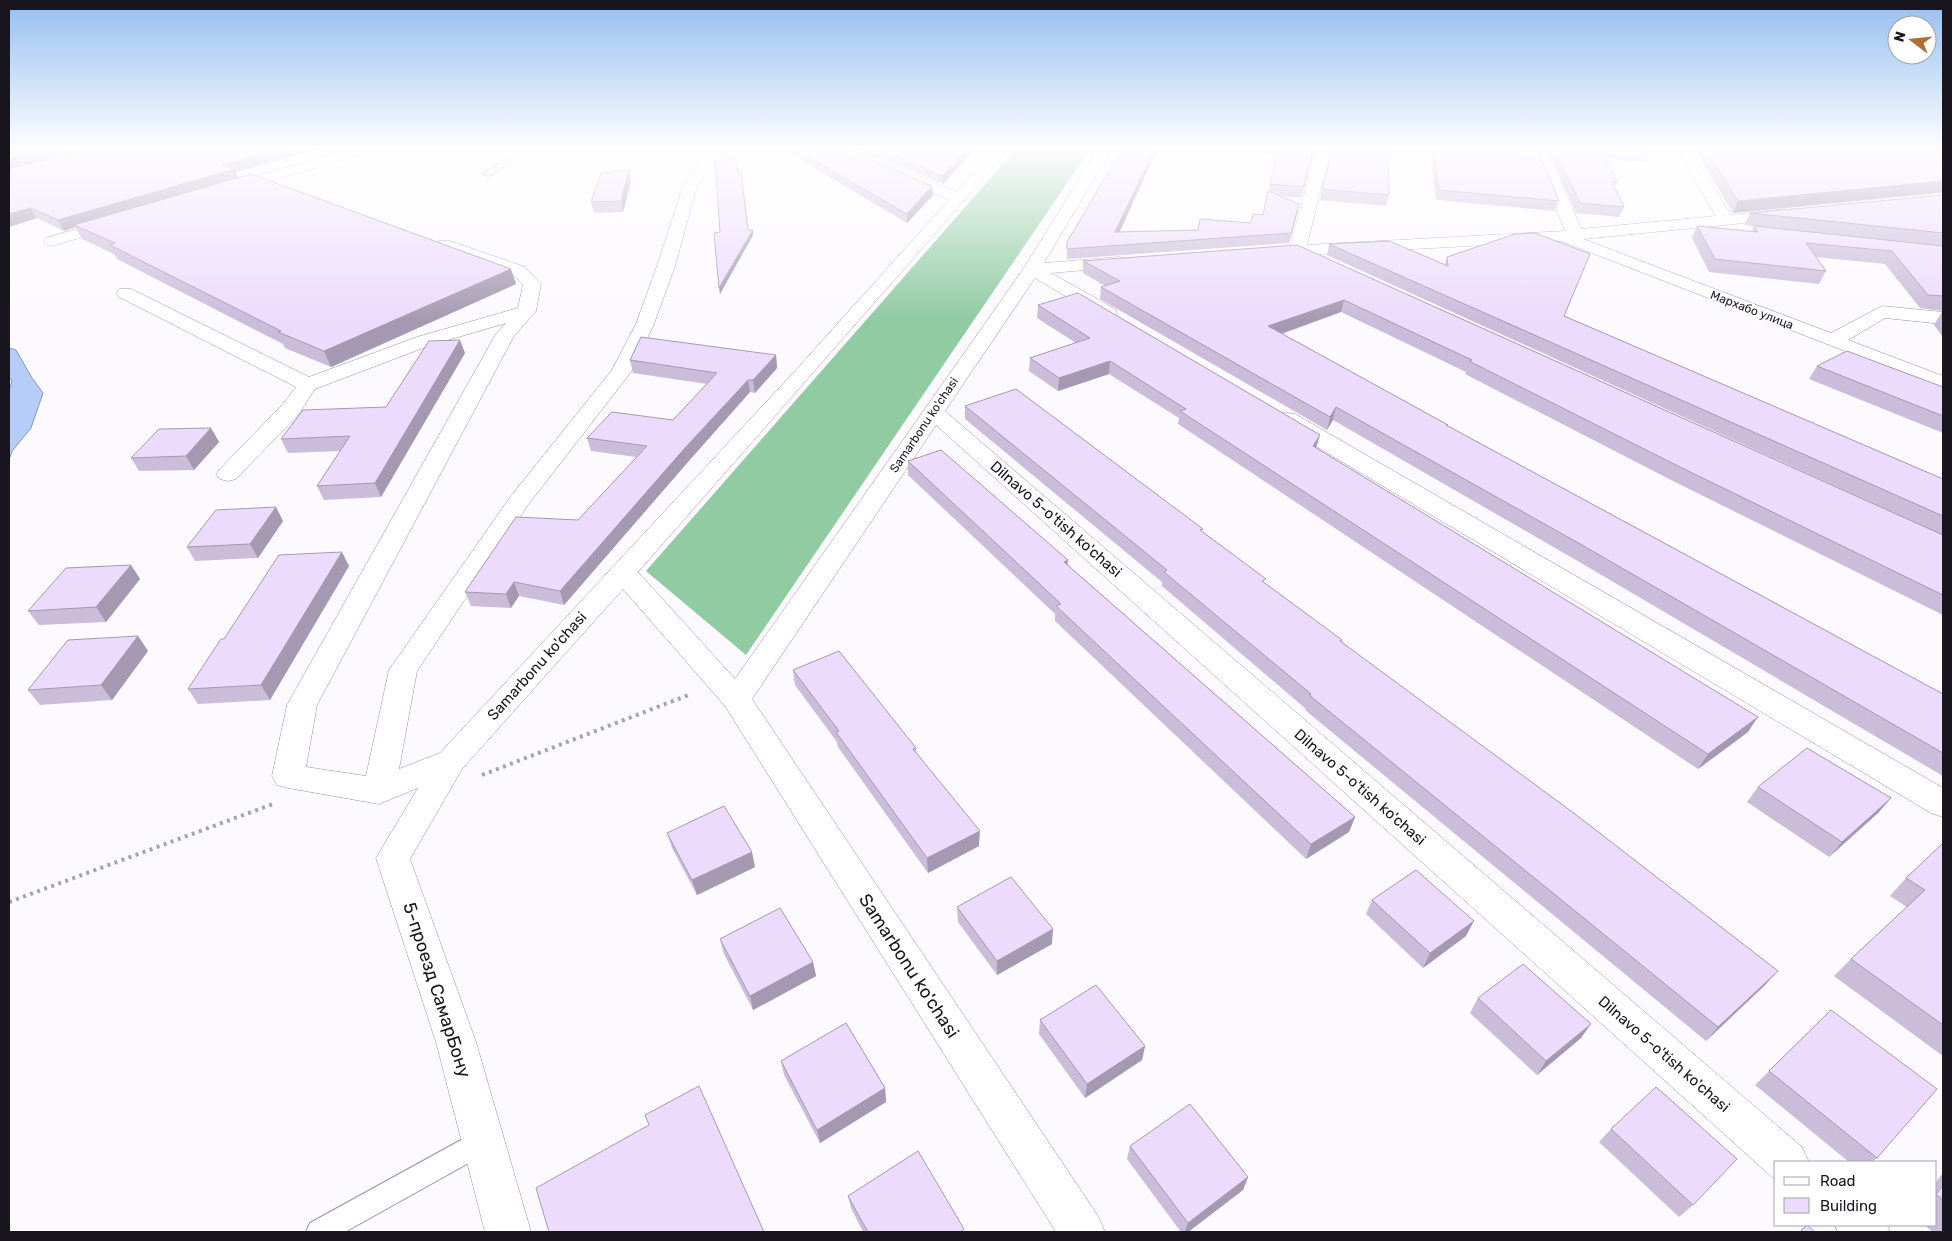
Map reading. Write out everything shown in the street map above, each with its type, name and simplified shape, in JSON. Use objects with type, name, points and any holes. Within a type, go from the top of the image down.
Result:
[{"type":"street","points":[[379,791],[403,670],[519,501],[621,372],[645,324],[666,266],[684,206]]},
{"type":"street","name":"Samarbonu ko'chasi","points":[[451,761],[801,376],[951,206]]},
{"type":"street","name":"Samarbonu ko'chasi","points":[[729,691],[933,411],[1032,269],[1070,206]]},
{"type":"street","points":[[1309,206],[1297,250],[1333,266]]},
{"type":"street","points":[[1558,206],[1568,235]]},
{"type":"street","points":[[1718,206],[1726,219]]},
{"type":"street","name":"Мархабо улица","points":[[1258,252],[1568,235],[1804,213]]},
{"type":"street","points":[[52,241],[127,219]]},
{"type":"street","name":"Мархабо улица","points":[[1674,225],[1751,233]]},
{"type":"street","name":"Мархабо улица","points":[[1568,235],[1832,341],[1943,383]]},
{"type":"street","points":[[426,239],[519,271],[532,284],[526,310],[506,334],[302,705],[288,776],[379,791],[451,761]]},
{"type":"street","points":[[1032,269],[1140,261]]},
{"type":"street","points":[[1032,269],[1126,324]]},
{"type":"street","points":[[125,293],[308,385]]},
{"type":"street","points":[[228,474],[290,410],[308,385],[424,341],[526,310]]},
{"type":"street","points":[[1832,341],[1882,312],[1943,318]]},
{"type":"street","points":[[1264,405],[1943,804]]},
{"type":"street","name":"Dilnavo 5-o'tish ko'chasi","points":[[933,411],[1786,1161]]},
{"type":"street","name":"Samarbonu ko'chasi","points":[[622,571],[729,691],[1082,1232]]},
{"type":"street","name":"5-проезд СамарБону","points":[[451,761],[393,858],[456,1042],[508,1232]]},
{"type":"lane","points":[[319,1232],[483,1141]]},
{"type":"path","points":[[432,794],[729,691]]},
{"type":"path","points":[[9,902],[276,802]]},
{"type":"green space","points":[[966,206],[1052,206],[746,655],[646,571]]},
{"type":"water","points":[[9,348],[16,350],[43,393],[31,428],[12,451],[9,460],[9,392],[12,380],[9,378]]},
{"type":"building","points":[[9,206],[107,206],[58,220],[31,208],[9,214]]},
{"type":"building","points":[[140,206],[338,206],[511,269],[324,351],[278,332],[281,331],[110,245],[115,243],[74,225]]},
{"type":"building","points":[[718,206],[745,206],[748,230],[753,230],[719,288],[714,233],[720,232]]},
{"type":"building","points":[[893,206],[914,206],[907,214]]},
{"type":"building","points":[[1088,206],[1127,206],[1115,232],[1198,230],[1200,219],[1251,223],[1253,214],[1263,215],[1265,206],[1298,206],[1291,233],[1067,249],[1067,242]]},
{"type":"building","points":[[1826,206],[1943,206],[1943,233],[1750,213]]},
{"type":"building","points":[[1697,226],[1758,232],[1754,226],[1943,246],[1943,296],[1928,295],[1892,251],[1806,243],[1826,271],[1715,259]]},
{"type":"building","points":[[1535,233],[1590,254],[1564,316],[1943,479],[1943,516],[1329,244],[1389,241],[1448,266],[1447,257],[1515,234]]},
{"type":"building","points":[[1297,245],[1943,535],[1943,595],[1678,466],[1469,361],[1472,360],[1344,300],[1268,326],[1448,425],[1446,425],[1943,694],[1943,753],[1582,545],[1336,407],[1330,417],[1101,287],[1120,281],[1083,261]]},
{"type":"building","points":[[1078,293],[1320,435],[1313,446],[1758,717],[1708,754],[1180,411],[1186,409],[1110,361],[1059,378],[1030,358],[1090,338],[1038,305]]},
{"type":"building","points":[[641,337],[776,355],[753,380],[748,380],[684,449],[560,591],[514,582],[506,594],[465,592],[516,517],[578,520],[647,446],[587,438],[612,412],[673,420],[717,373],[630,360]]},
{"type":"building","points":[[460,340],[375,483],[317,486],[350,436],[281,439],[303,410],[386,407],[429,341]]},
{"type":"building","points":[[1847,351],[1943,387],[1943,416],[1817,366]]},
{"type":"building","points":[[1016,389],[1203,529],[1200,530],[1266,579],[1262,581],[1342,640],[1340,641],[1575,814],[1778,971],[1718,1027],[1309,695],[1311,694],[1164,572],[1167,570],[965,406]]},
{"type":"building","points":[[211,428],[186,456],[131,458],[159,429]]},
{"type":"building","points":[[941,450],[1068,560],[1064,562],[1355,817],[1311,844],[1056,606],[1061,604],[908,461]]},
{"type":"building","points":[[276,507],[250,544],[187,547],[216,510]]},
{"type":"building","points":[[342,552],[261,685],[188,689],[221,639],[224,639],[279,555]]},
{"type":"building","points":[[131,565],[96,607],[28,611],[66,568]]},
{"type":"building","points":[[138,636],[101,685],[28,690],[68,640]]},
{"type":"building","points":[[839,651],[916,748],[913,749],[980,831],[927,858],[836,732],[839,731],[793,670]]},
{"type":"building","points":[[1807,748],[1891,798],[1842,842],[1758,787]]},
{"type":"building","points":[[724,806],[752,852],[692,880],[667,833]]},
{"type":"building","points":[[1943,843],[1943,1025],[1851,959],[1925,890],[1906,878]]},
{"type":"building","points":[[1416,870],[1474,921],[1430,953],[1372,900]]},
{"type":"building","points":[[1011,877],[1053,929],[997,961],[957,907]]},
{"type":"building","points":[[780,908],[813,962],[750,996],[720,939]]},
{"type":"building","points":[[1523,964],[1591,1024],[1546,1061],[1478,998]]},
{"type":"building","points":[[1096,985],[1145,1046],[1087,1084],[1040,1020]]},
{"type":"building","points":[[1831,1010],[1937,1089],[1877,1158],[1769,1071]]},
{"type":"building","points":[[846,1023],[885,1088],[817,1130],[781,1061]]},
{"type":"building","points":[[699,1086],[764,1232],[549,1232],[536,1188],[649,1125],[645,1115]]},
{"type":"building","points":[[1656,1087],[1737,1159],[1693,1205],[1611,1129]]},
{"type":"building","points":[[1190,1104],[1248,1177],[1188,1223],[1130,1146]]},
{"type":"building","points":[[918,1151],[964,1229],[960,1232],[868,1232],[848,1196]]},
{"type":"building","points":[[1943,1186],[1943,1200],[1937,1195]]},
{"type":"building","points":[[1808,1226],[1815,1232],[1800,1232]]}]
